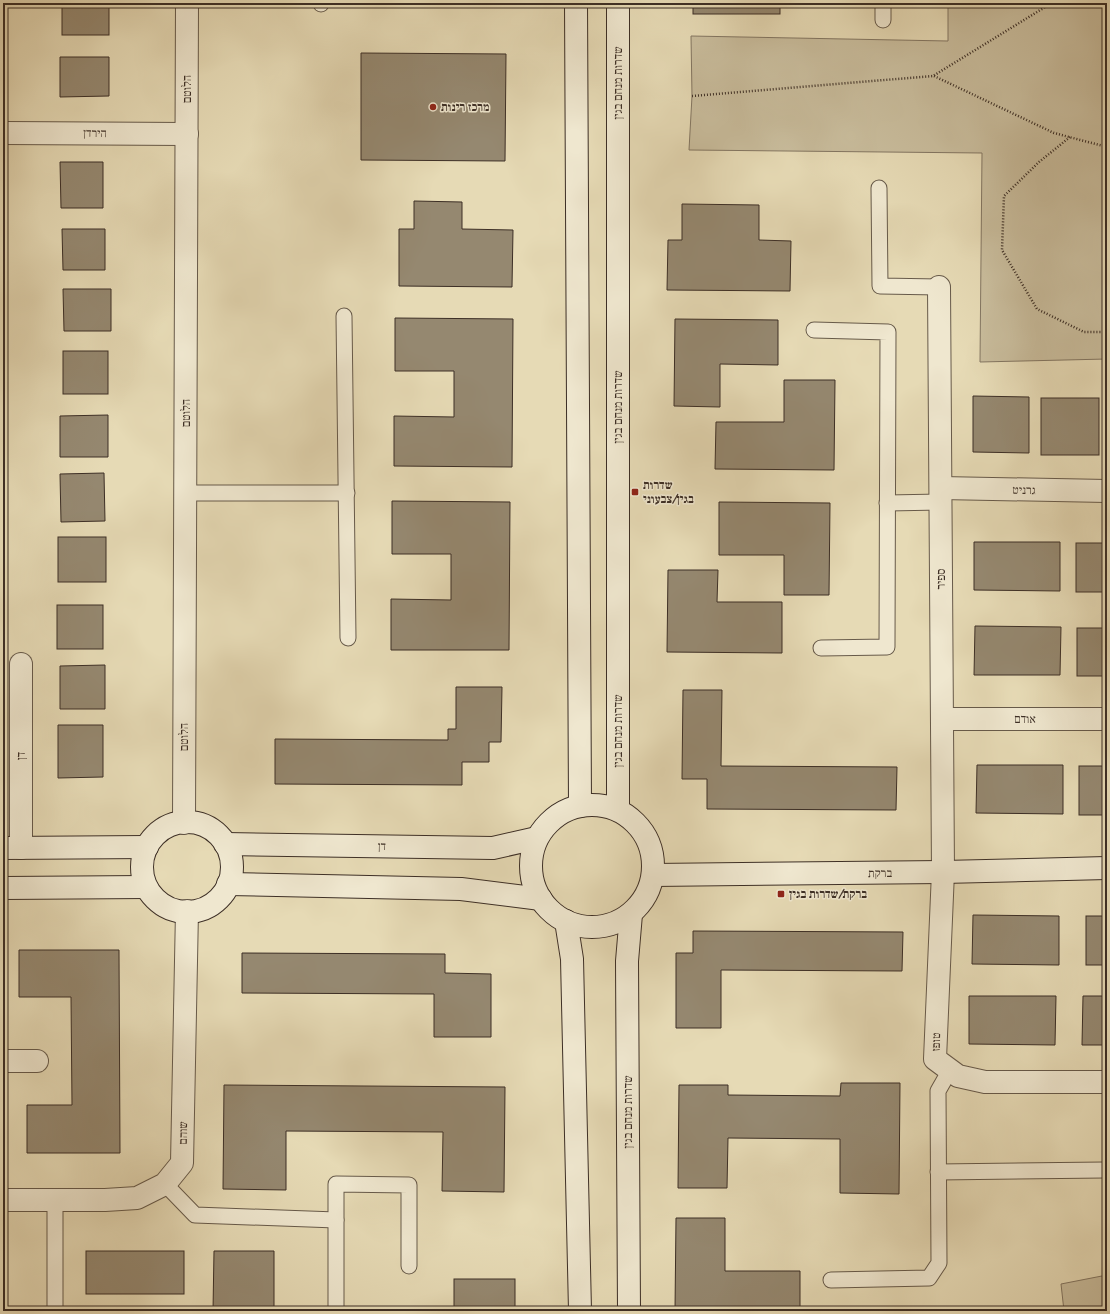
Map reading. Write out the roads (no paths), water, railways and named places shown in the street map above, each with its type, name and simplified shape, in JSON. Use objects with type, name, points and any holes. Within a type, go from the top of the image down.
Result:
[{"type":"street","name":"הלוטם","points":[[184,823],[187,3]]},
{"type":"street","points":[[576,3],[580,806]]},
{"type":"street","name":"שדרות מנחם בגין","points":[[618,3],[618,810]]},
{"type":"street","name":"הירדן","points":[[3,133],[187,134]]},
{"type":"street","name":"ספיר","points":[[940,287],[943,872]]},
{"type":"street","name":"גרניט","points":[[941,495],[1107,491]]},
{"type":"street","name":"דן","points":[[20,664],[12,848],[147,847]]},
{"type":"street","name":"אודם","points":[[942,719],[1107,720]]},
{"type":"street","points":[[599,805],[618,810],[634,821],[646,836],[653,855],[653,875],[649,889],[641,903],[631,914],[616,922],[600,926],[582,926],[566,921],[552,912],[541,900],[534,885],[530,869],[532,853],[537,838],[548,823],[562,812],[580,806],[599,805]]},
{"type":"street","points":[[190,822],[204,826],[216,833],[225,844],[230,857],[232,871],[228,884],[221,896],[209,907],[194,911],[178,911],[164,906],[152,896],[146,887],[142,867],[144,852],[152,838],[163,829],[175,824],[190,822]]},
{"type":"street","name":"דן","points":[[225,844],[493,848],[537,838]]},
{"type":"street","name":"ברקת","points":[[653,875],[943,872],[1107,868]]},
{"type":"street","name":"טופז","points":[[943,872],[935,1059],[958,1076],[986,1082],[1107,1082]]},
{"type":"street","points":[[228,884],[461,889],[541,900]]},
{"type":"street","points":[[3,888],[146,887]]},
{"type":"street","name":"שוהם","points":[[3,1200],[105,1200],[137,1198],[164,1184],[182,1163],[187,911]]},
{"type":"street","name":"שדרות מנחם בגין","points":[[629,1311],[627,961],[631,914]]},
{"type":"street","points":[[566,921],[572,959],[580,1311]]},
{"type":"street","points":[[3,1062],[38,1062]]},
{"type":"lane","points":[[883,3],[883,20]]},
{"type":"lane","points":[[879,188],[880,286],[940,287]]},
{"type":"lane","points":[[344,316],[348,638]]},
{"type":"lane","points":[[814,330],[888,332],[887,647],[822,648]]},
{"type":"lane","points":[[185,493],[347,493]]},
{"type":"lane","points":[[888,503],[941,495]]},
{"type":"lane","points":[[830,1280],[928,1278],[939,1263],[938,1091],[950,1070]]},
{"type":"lane","points":[[938,1172],[1104,1170]]},
{"type":"lane","points":[[164,1184],[195,1215],[336,1220]]},
{"type":"lane","points":[[336,1311],[336,1184],[409,1185],[409,1266]]},
{"type":"lane","points":[[55,1200],[55,1311]]},
{"type":"place","name":"מרכז רינות","points":[[433,107]]},
{"type":"place","name":"שדרות בגין/צבעוני","points":[[635,492]]},
{"type":"place","name":"ברקת/שדרות בגין","points":[[781,894]]}]
